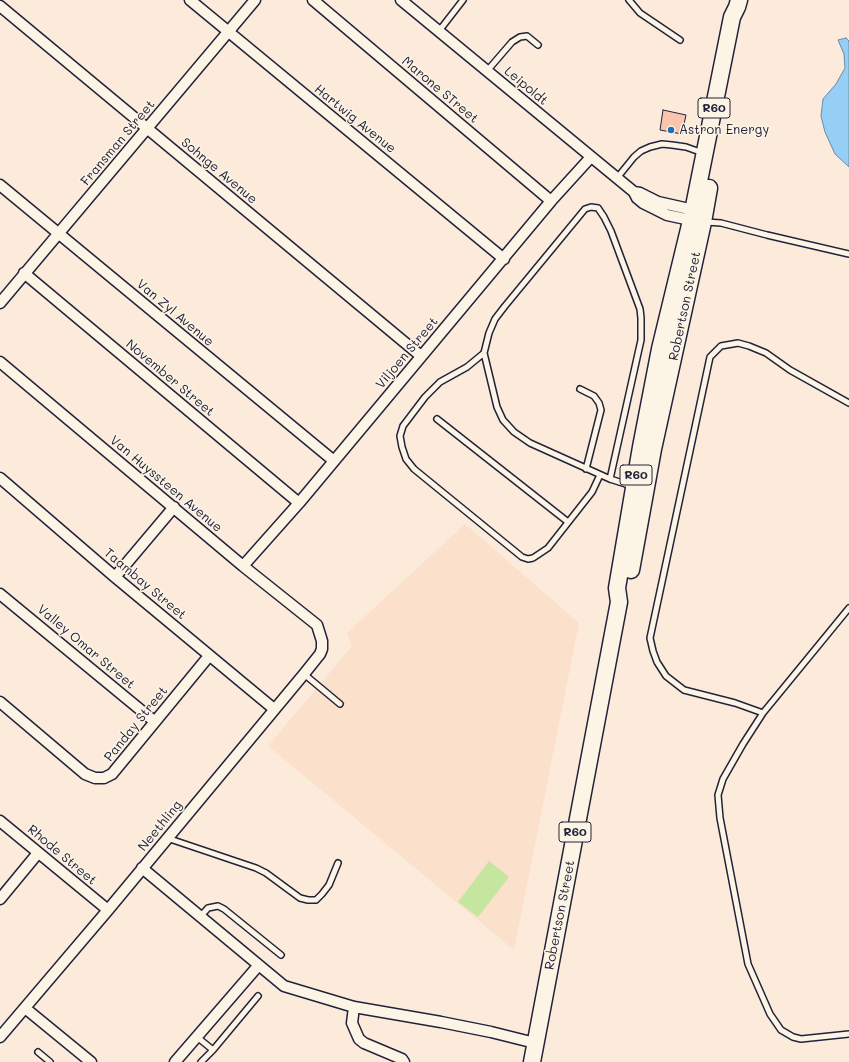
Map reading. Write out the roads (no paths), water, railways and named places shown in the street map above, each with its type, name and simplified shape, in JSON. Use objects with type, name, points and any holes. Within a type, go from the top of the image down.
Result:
[{"type":"main road","name":"Robertson Street","points":[[698,216],[705,154],[732,17],[738,4]]},
{"type":"main road","name":"Robertson Street","points":[[532,1062],[619,602],[617,588],[640,488],[660,349],[698,216],[740,21],[738,4]]},
{"type":"street","name":"Hartwig Avenue","points":[[190,0],[504,259]]},
{"type":"street","name":"Fransman Street","points":[[0,303],[255,0]]},
{"type":"street","name":"Marone STreet","points":[[313,0],[551,201]]},
{"type":"street","name":"Leipoldt","points":[[401,0],[634,192],[698,216]]},
{"type":"street","name":"Sohnge Avenue","points":[[0,6],[421,356]]},
{"type":"street","name":"Viljoen Street","points":[[243,566],[334,461],[551,201],[591,157]]},
{"type":"street","name":"Van Zyl Avenue","points":[[0,185],[334,461]]},
{"type":"street","name":"November Street","points":[[24,273],[299,502]]},
{"type":"street","name":"Van Huyssteen Avenue","points":[[0,362],[243,566],[317,625]]},
{"type":"street","name":"Taambay Street","points":[[2,483],[274,709]]},
{"type":"street","points":[[115,577],[174,507]]},
{"type":"street","name":"Valley Omar Street","points":[[0,594],[154,721]]},
{"type":"street","name":"Neethling","points":[[0,1038],[320,654],[322,649],[322,641],[317,625]]},
{"type":"street","name":"Panday Street","points":[[0,702],[85,774],[95,778],[104,778],[112,774],[154,721],[209,656]]},
{"type":"street","name":"Rhode Street","points":[[0,821],[108,910]]},
{"type":"street","points":[[0,899],[38,853]]},
{"type":"street","points":[[142,868],[258,966],[284,986],[354,1007],[448,1023],[535,1043]]},
{"type":"street","points":[[175,1062],[258,966]]},
{"type":"street","points":[[354,1007],[352,1023],[359,1039],[364,1043],[402,1059],[404,1062]]},
{"type":"street","points":[[25,1008],[88,1061]]},
{"type":"lane","points":[[439,31],[463,0]]},
{"type":"lane","points":[[629,0],[640,13],[680,40]]},
{"type":"lane","points":[[487,71],[512,42],[520,37],[527,36],[538,45]]},
{"type":"lane","points":[[617,178],[634,157],[641,151],[650,147],[662,144],[672,145],[686,147],[705,154]]},
{"type":"lane","points":[[610,479],[641,340],[641,318],[640,309],[611,231],[598,208],[592,207],[585,209],[495,319],[489,333],[484,353],[497,407],[503,420],[514,432],[530,443],[586,469],[610,479],[640,488]]},
{"type":"lane","points":[[698,216],[774,237],[849,254]]},
{"type":"lane","points":[[698,216],[721,223]]},
{"type":"lane","points":[[763,713],[736,703],[684,690],[666,676],[657,662],[650,638],[710,357],[721,346],[738,343],[749,346],[766,354],[790,370],[849,402]]},
{"type":"lane","points":[[484,353],[467,367],[440,382],[425,397],[403,426],[400,436],[402,447],[406,459],[414,469],[522,557],[533,558],[548,548],[592,492],[600,475]]},
{"type":"lane","points":[[580,388],[594,396],[599,403],[601,410],[586,469]]},
{"type":"lane","points":[[437,419],[568,522]]},
{"type":"lane","points":[[849,608],[763,713],[723,779],[718,795],[720,818],[748,964],[770,1014],[781,1030],[787,1035],[802,1038],[849,1034]]},
{"type":"lane","points":[[304,674],[340,704]]},
{"type":"lane","points":[[167,838],[256,868],[266,873],[300,898],[308,900],[316,900],[322,894],[329,885],[338,863]]},
{"type":"lane","points":[[200,917],[208,908],[218,906],[224,909],[281,955]]},
{"type":"lane","points":[[201,1062],[213,1050],[258,996]]},
{"type":"lane","points":[[197,1036],[213,1050]]},
{"type":"lane","points":[[38,1052],[50,1062]]},
{"type":"water","points":[[846,38],[849,41],[849,167],[835,154],[825,132],[821,116],[823,99],[836,84],[845,68],[844,54],[838,40]]},
{"type":"place","name":"Astron Energy","points":[[671,130]]}]
